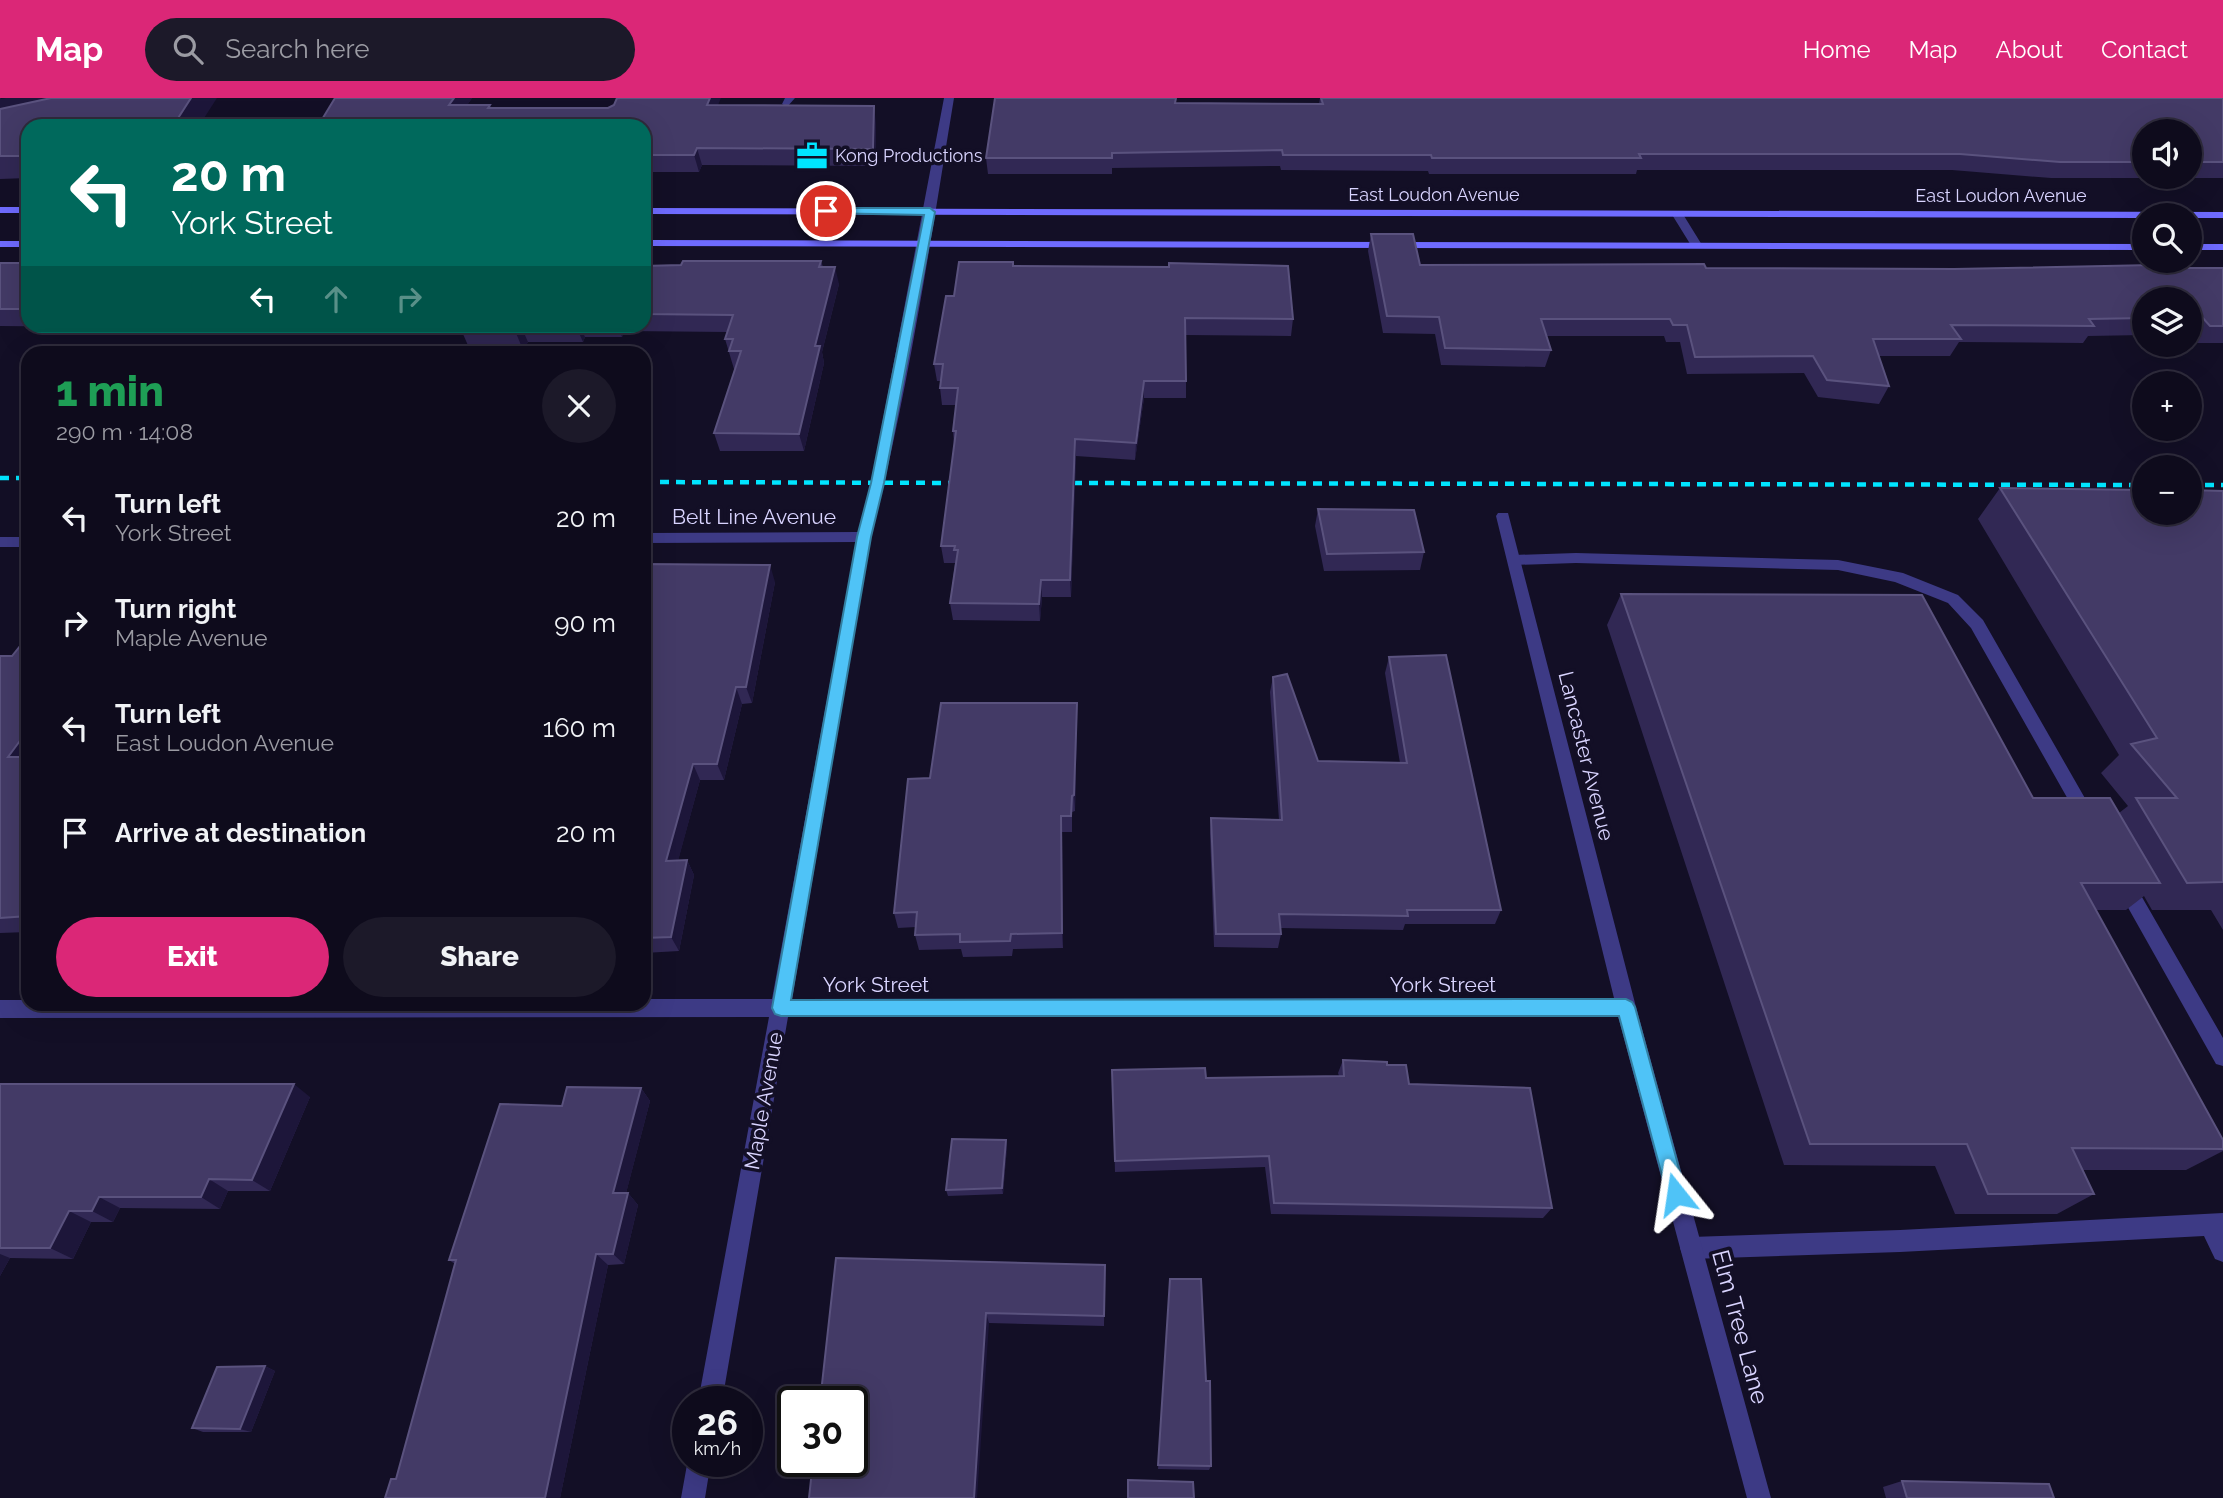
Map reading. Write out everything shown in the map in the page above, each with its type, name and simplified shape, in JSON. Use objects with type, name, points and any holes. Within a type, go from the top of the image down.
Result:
[{"type":"main road","points":[[0,209],[21,210]]},
{"type":"main road","name":"East Loudon Avenue","points":[[651,211],[2223,215]]},
{"type":"main road","points":[[651,243],[2132,247]]},
{"type":"main road","points":[[0,244],[21,244]]},
{"type":"main road","points":[[2202,247],[2223,247]]},
{"type":"street","name":"Maple Avenue","points":[[713,1386],[864,537],[878,483],[949,98]]},
{"type":"street","points":[[1677,213],[1696,245]]},
{"type":"street","name":"Lancaster Avenue","points":[[1503,516],[1626,1007]]},
{"type":"street","name":"Belt Line Avenue","points":[[651,538],[864,537]]},
{"type":"street","points":[[0,542],[21,542]]},
{"type":"street","points":[[1514,560],[1576,558],[1838,565],[1898,577],[1952,599],[1977,624],[2093,828]]},
{"type":"street","points":[[2113,864],[2223,1057]]},
{"type":"street","name":"York Street","points":[[651,1008],[1626,1007]]},
{"type":"street","name":"Elm Tree Lane","points":[[1626,1007],[1759,1498]]},
{"type":"street","name":"York Street","points":[[0,1009],[21,1009]]},
{"type":"street","points":[[1691,1248],[1900,1241],[2216,1225],[2223,1251]]},
{"type":"street","points":[[693,1498],[696,1477]]},
{"type":"building","points":[[51,98],[191,98],[178,119],[21,119],[21,156],[0,156],[0,109]]},
{"type":"building","points":[[335,98],[454,98],[449,105],[490,105],[488,108],[608,108],[614,105],[617,98],[710,98],[707,105],[874,106],[873,149],[697,148],[694,155],[651,155],[651,119],[322,119]]},
{"type":"building","points":[[995,98],[1176,98],[1175,103],[1323,104],[1321,98],[2223,98],[2223,162],[2202,162],[2202,119],[2132,119],[2132,162],[2060,162],[1960,154],[1639,154],[1641,158],[1432,158],[1431,155],[1283,155],[1282,150],[1112,153],[1112,158],[986,158]]},
{"type":"building","points":[[1371,234],[1413,234],[1420,265],[1704,264],[1706,268],[1954,269],[2132,265],[2132,273],[2202,273],[2202,268],[2223,268],[2223,326],[2210,326],[2202,317],[2202,287],[2132,287],[2132,318],[2089,319],[2094,326],[1951,325],[1961,339],[1873,339],[1889,386],[1827,380],[1813,356],[1695,357],[1687,325],[1673,325],[1670,319],[1541,319],[1551,350],[1445,348],[1439,317],[1387,316]]},
{"type":"building","points":[[683,261],[821,261],[819,267],[835,267],[815,346],[820,346],[799,434],[714,433],[741,351],[729,351],[733,339],[725,339],[733,315],[651,314],[651,266],[681,265]]},
{"type":"building","points":[[959,262],[1013,262],[1013,266],[1169,267],[1169,263],[1288,266],[1293,319],[1185,318],[1186,381],[1144,381],[1136,443],[1075,439],[1070,580],[1041,580],[1039,604],[950,603],[958,550],[954,550],[955,546],[941,546],[956,431],[953,431],[958,388],[940,388],[943,364],[934,364],[946,296],[954,296]]},
{"type":"building","points":[[0,263],[21,263],[21,309],[0,309]]},
{"type":"building","points":[[2000,488],[2132,490],[2132,525],[2202,525],[2202,490],[2223,491],[2223,882],[2187,883],[2136,798],[2177,798],[2131,744],[2157,738]]},
{"type":"building","points":[[1318,509],[1414,510],[1424,552],[1327,554]]},
{"type":"building","points":[[651,564],[770,565],[746,687],[736,687],[717,764],[693,764],[666,861],[687,860],[671,937],[651,938]]},
{"type":"building","points":[[1621,594],[1922,595],[2033,798],[2110,798],[2160,883],[2081,883],[2223,1140],[2223,1149],[2072,1148],[2094,1194],[1988,1194],[1967,1144],[1810,1144]]},
{"type":"building","points":[[21,645],[21,739],[8,757],[21,757],[21,916],[0,918],[0,656],[12,656]]},
{"type":"building","points":[[1446,655],[1501,910],[1407,910],[1408,916],[1279,914],[1281,934],[1216,934],[1211,818],[1282,820],[1273,677],[1287,674],[1318,761],[1407,763],[1389,657]]},
{"type":"building","points":[[941,703],[1077,703],[1074,795],[1071,816],[1061,816],[1062,933],[1011,934],[1010,941],[960,942],[960,934],[915,935],[917,912],[894,913],[908,779],[930,778]]},
{"type":"building","points":[[1343,1060],[1406,1065],[1409,1084],[1530,1088],[1552,1208],[1274,1203],[1269,1156],[1115,1161],[1112,1070],[1205,1068],[1206,1078],[1344,1076]]},
{"type":"building","points":[[0,1084],[294,1084],[252,1180],[209,1179],[201,1197],[99,1197],[92,1211],[69,1211],[50,1248],[0,1248]]},
{"type":"building","points":[[567,1087],[641,1088],[613,1193],[628,1193],[613,1254],[596,1254],[545,1498],[385,1498],[391,1479],[396,1479],[456,1260],[449,1260],[500,1104],[562,1106]]},
{"type":"building","points":[[952,1139],[1006,1140],[1002,1188],[946,1190]]},
{"type":"building","points":[[836,1258],[1105,1265],[1104,1316],[986,1313],[974,1498],[809,1498],[811,1477],[868,1477],[868,1386],[822,1386]]},
{"type":"building","points":[[1170,1279],[1201,1279],[1206,1381],[1210,1381],[1211,1466],[1158,1465]]},
{"type":"building","points":[[265,1366],[240,1429],[192,1428],[217,1367]]},
{"type":"building","points":[[1128,1480],[1193,1482],[1194,1498],[1128,1498]]},
{"type":"building","points":[[1902,1481],[2049,1484],[2054,1498],[1907,1498]]},
{"type":"railway","points":[[0,478],[21,478]]},
{"type":"railway","points":[[651,482],[969,483]]},
{"type":"railway","points":[[1057,483],[2132,485]]},
{"type":"railway","points":[[2202,485],[2223,485]]},
{"type":"place","name":"Kong Productions","points":[[812,156]]},
{"type":"route","points":[[826,211],[930,212],[878,483],[864,537],[781,1008],[1626,1007],[1676,1194]]}]
